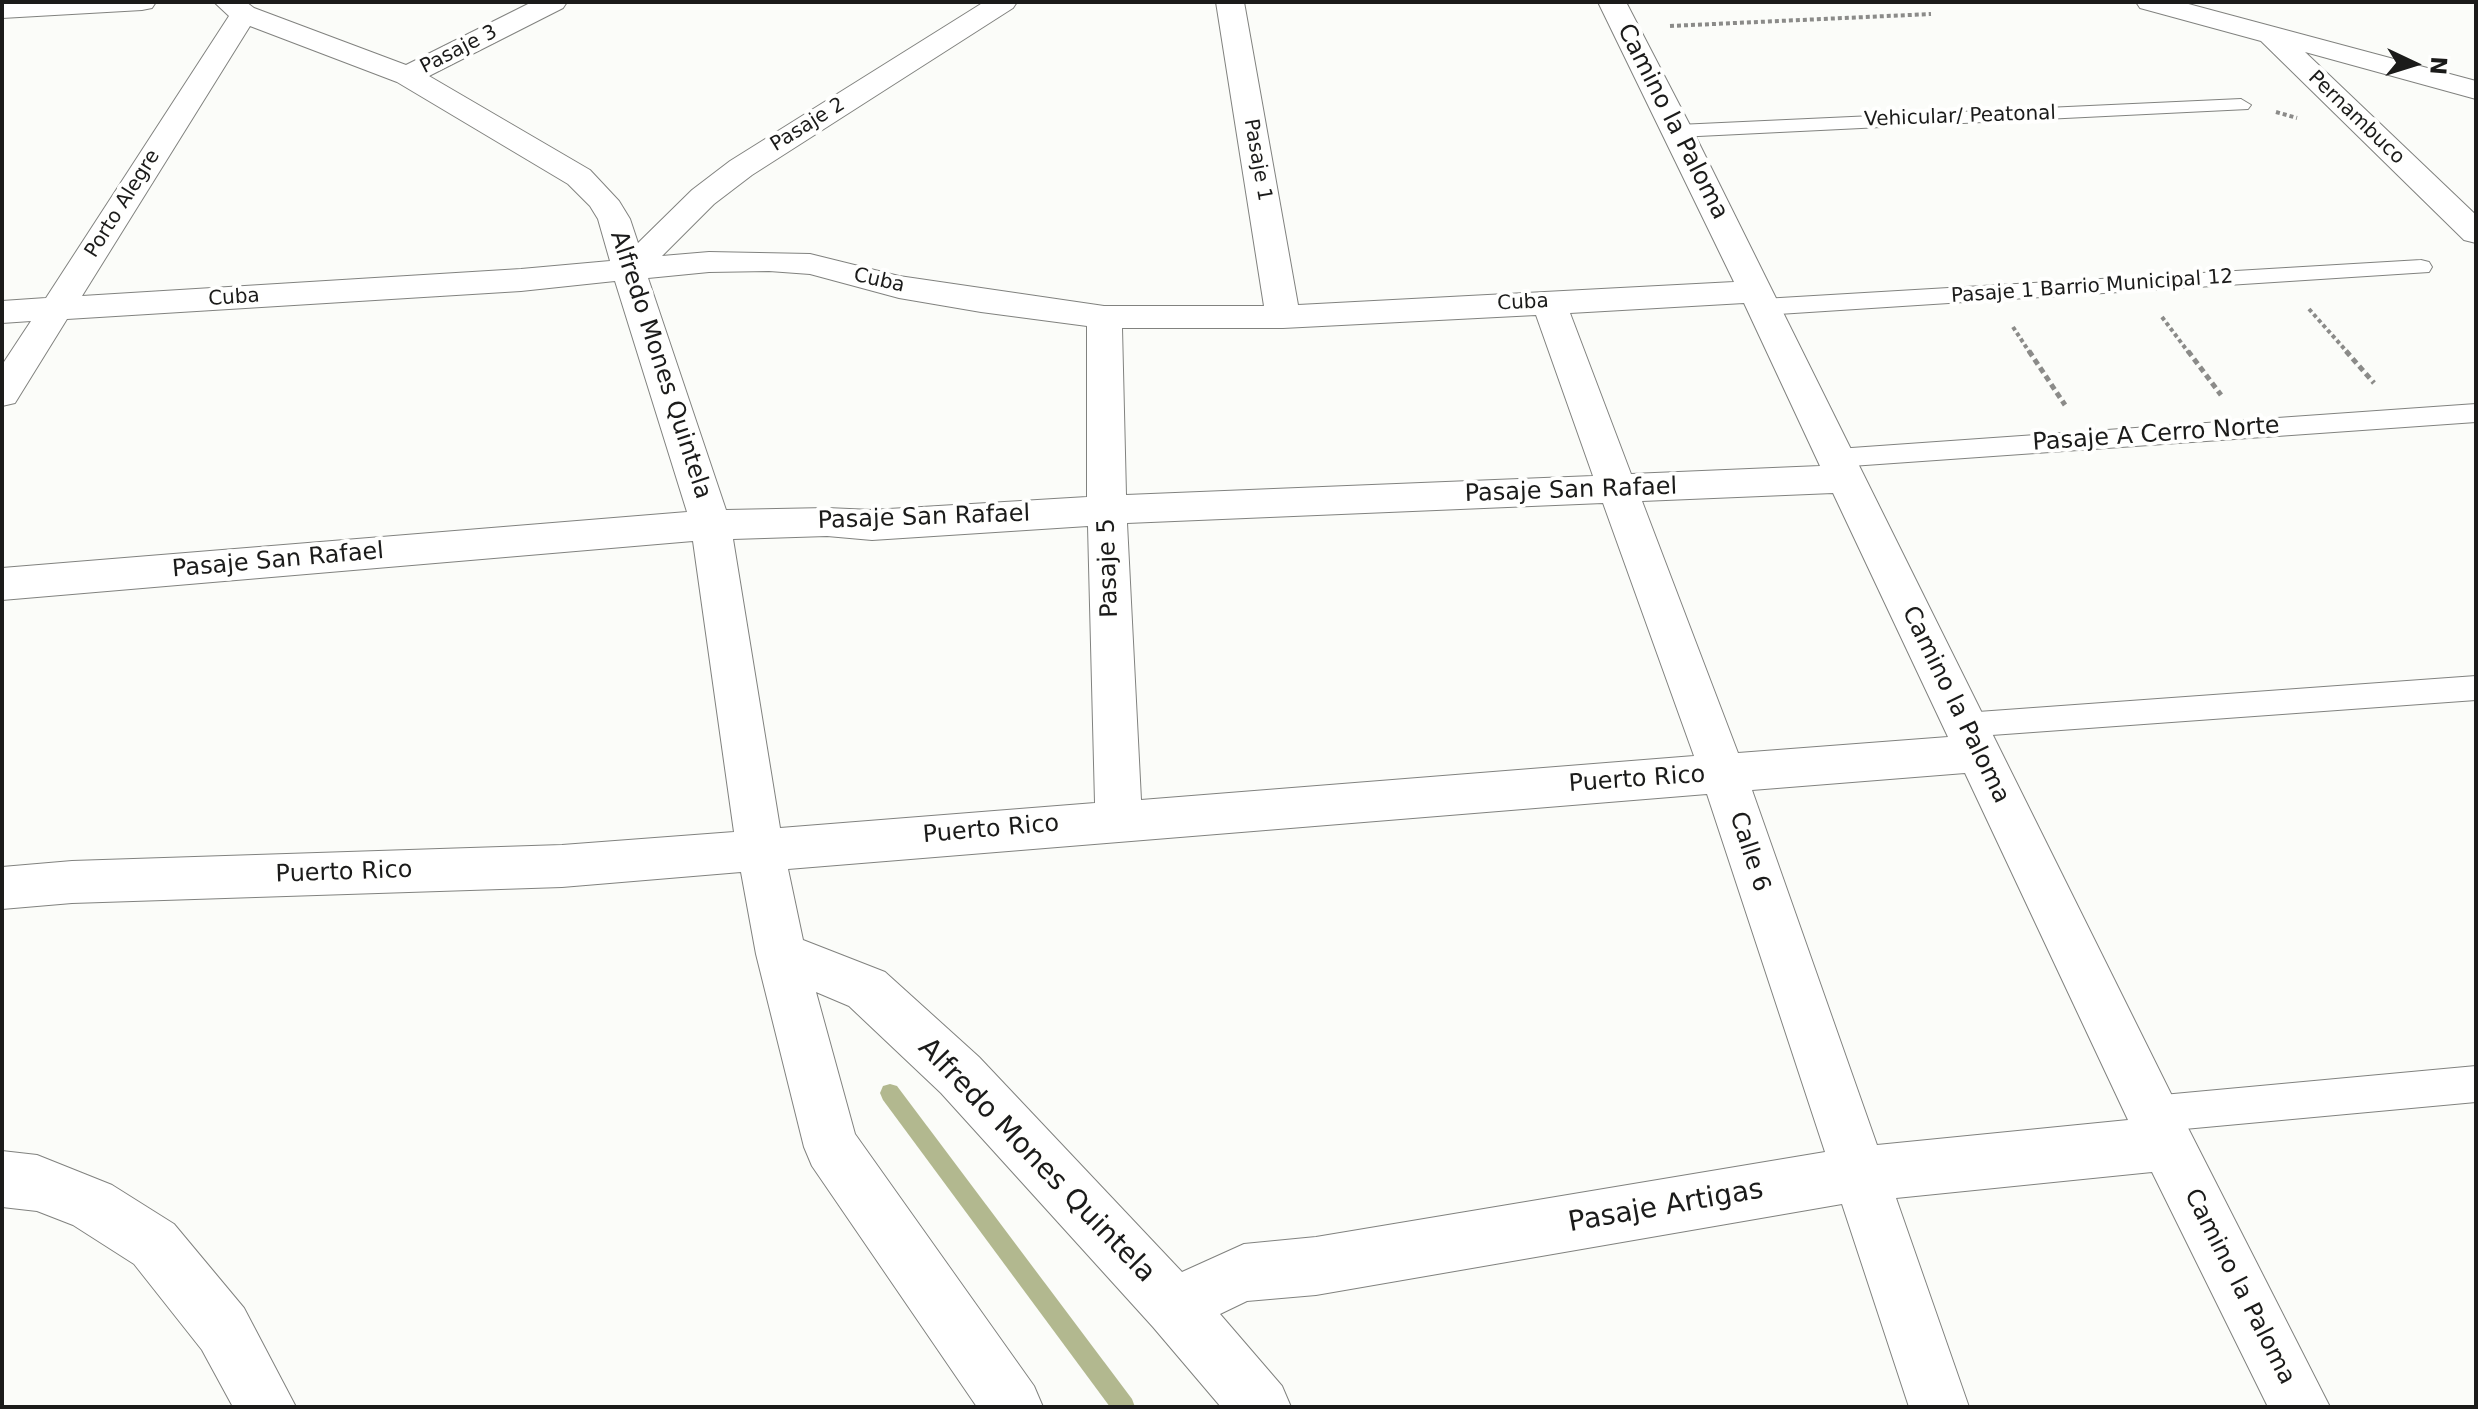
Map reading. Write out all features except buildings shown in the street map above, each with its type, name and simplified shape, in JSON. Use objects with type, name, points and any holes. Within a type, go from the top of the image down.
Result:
[{"type":"street","points":[[2,10],[142,2]]},
{"type":"street","name":"Pasaje 3","points":[[407,76],[553,2]]},
{"type":"street","name":"Pasaje 2","points":[[630,269],[703,197],[741,168],[1003,2]]},
{"type":"street","name":"Pasaje 1","points":[[1230,2],[1283,317]]},
{"type":"street","points":[[2150,2],[2476,90]]},
{"type":"street","name":"Pernambuco","points":[[2235,2],[2476,233]]},
{"type":"street","name":"Alfredo Mones Quintela","points":[[236,8],[407,76],[579,177],[603,201],[614,219],[657,365],[711,525],[760,850],[781,954],[831,1147],[1013,1407]]},
{"type":"street","name":"Porto Alegre","points":[[2,394],[57,309],[236,8]]},
{"type":"street","name":"Camino la Paloma","points":[[1618,15],[1678,131],[2160,1128],[2300,1407]]},
{"type":"street","name":"Cuba","points":[[2,312],[521,280],[709,262],[810,264],[899,287],[1104,317],[1283,317],[1548,301],[1760,300]]},
{"type":"street","name":"Calle 6","points":[[1548,301],[1723,773],[1939,1407]]},
{"type":"street","name":"Pasaje 5","points":[[1104,317],[1107,510],[1119,819]]},
{"type":"street","name":"Pasaje San Rafael","points":[[2,584],[711,525],[827,522],[872,525],[1107,510],[1618,489],[1842,468]]},
{"type":"street","name":"Puerto Rico","points":[[2,888],[72,882],[562,866],[1723,773],[1971,739]]},
{"type":"street","name":"Alfredo Mones Quintela","points":[[781,954],[867,989],[960,1075],[1174,1306],[1261,1407]]},
{"type":"street","name":"Pasaje Artigas","points":[[1174,1306],[1244,1273],[1316,1266],[1858,1174],[2160,1128]]},
{"type":"street","points":[[2,1179],[37,1183],[92,1205],[154,1244],[223,1329],[266,1407]]},
{"type":"lane","name":"Vehicular/ Peatonal","points":[[1678,131],[2241,105]]},
{"type":"lane","name":"Pasaje 1 Barrio Municipal 12","points":[[1760,300],[1990,293],[2421,267]]},
{"type":"lane","name":"Pasaje A Cerro Norte","points":[[1842,468],[2088,440],[2476,413]]},
{"type":"lane","points":[[1971,739],[2476,688]]},
{"type":"lane","points":[[2160,1128],[2476,1084]]},
{"type":"path","points":[[1618,15],[1931,14]]},
{"type":"path","points":[[2280,275],[2404,418]]},
{"type":"path","points":[[2137,284],[2247,429]]},
{"type":"path","points":[[1990,293],[2088,440]]},
{"type":"waterway","points":[[890,1093],[1124,1407]]}]
